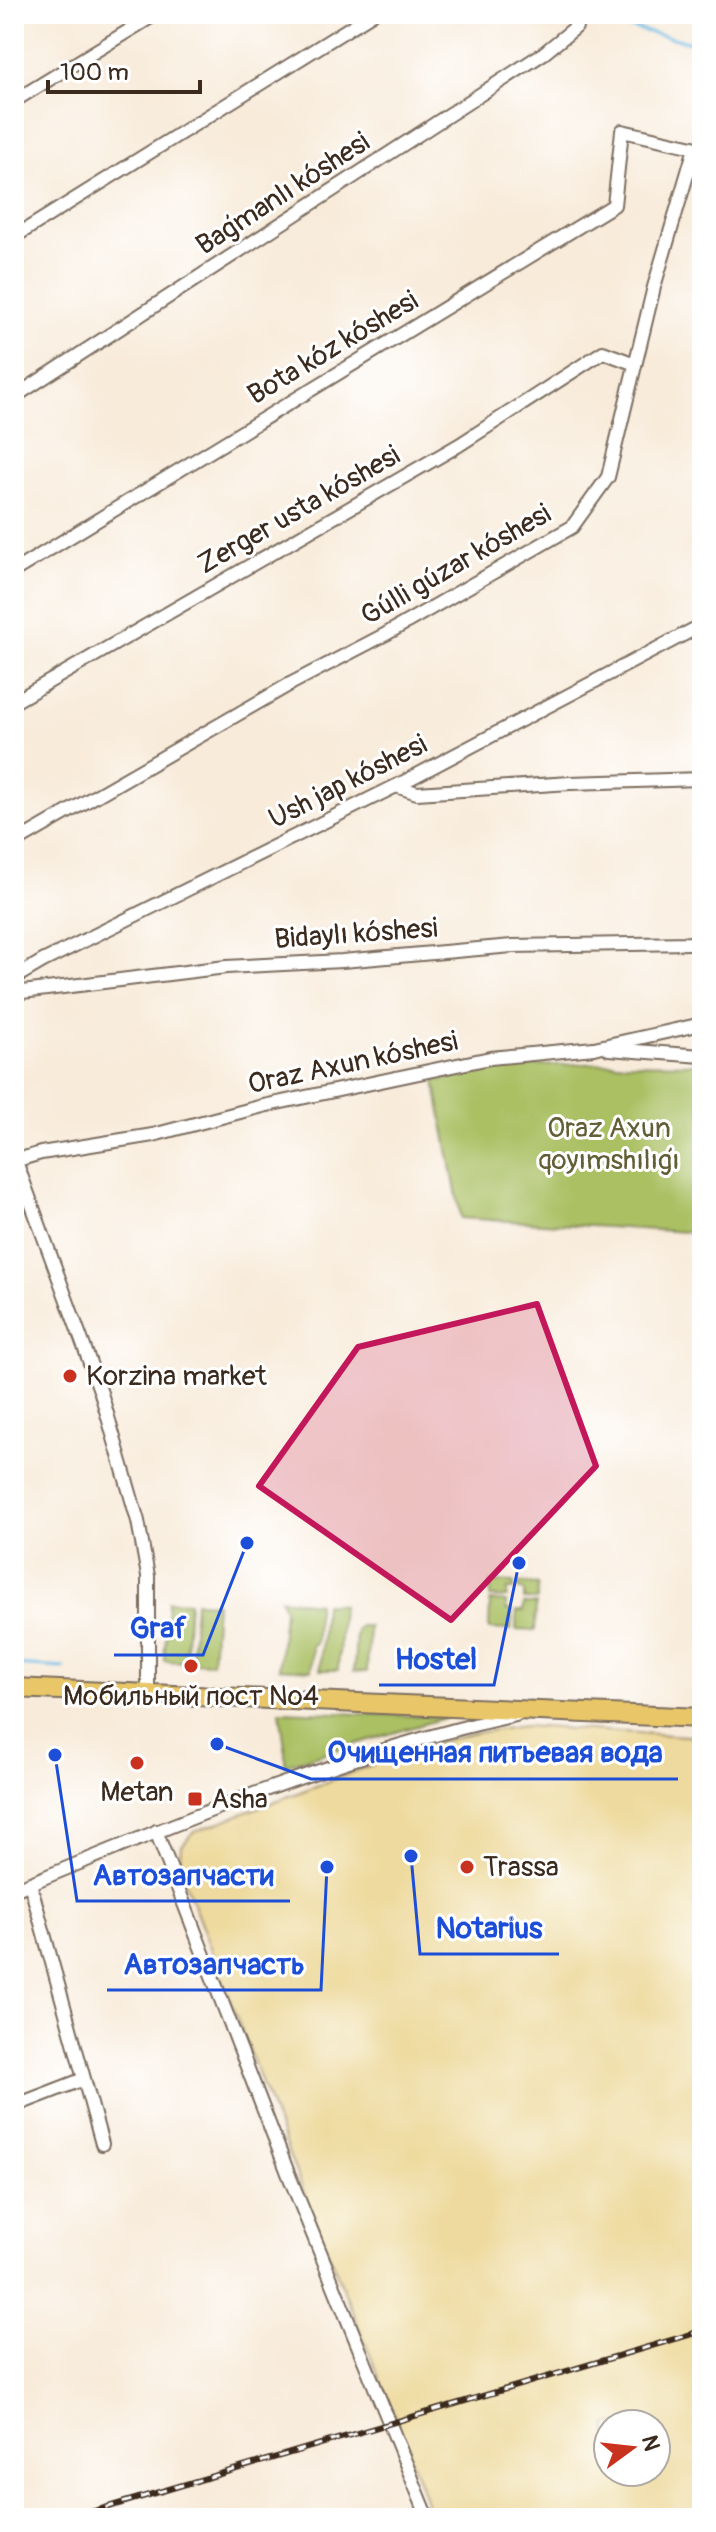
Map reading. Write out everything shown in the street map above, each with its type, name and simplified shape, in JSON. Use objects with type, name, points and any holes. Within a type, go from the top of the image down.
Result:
[{"type":"highway","points":[[14,1688],[702,1718]]},
{"type":"street","points":[[14,101],[156,14]]},
{"type":"street","points":[[14,237],[372,14]]},
{"type":"street","name":"Baǵmanlı kóshesi","points":[[14,397],[544,53],[576,27]]},
{"type":"street","name":"Bota kóz kóshesi","points":[[14,571],[614,205],[622,131],[699,148]]},
{"type":"street","name":"Gúlli gúzar kóshesi","points":[[14,843],[572,527],[608,477],[654,287],[699,148]]},
{"type":"street","name":"Zerger usta kóshesi","points":[[14,702],[459,445],[603,352],[635,364]]},
{"type":"street","name":"Ush jap kóshesi","points":[[14,978],[97,933],[396,786],[702,625]]},
{"type":"street","points":[[396,786],[417,793],[570,783],[702,779]]},
{"type":"street","name":"Bidaylı kóshesi","points":[[14,993],[226,967],[342,961],[512,946],[690,943],[702,940]]},
{"type":"street","name":"Oraz Axun kóshesi","points":[[14,1159],[153,1135],[250,1109],[490,1058],[594,1048],[702,1024]]},
{"type":"street","points":[[594,1048],[702,1056]]},
{"type":"street","points":[[14,1159],[101,1393],[138,1521],[148,1576],[148,1695]]},
{"type":"street","points":[[14,1890],[156,1831],[358,1757],[468,1725],[530,1712]]},
{"type":"street","points":[[156,1831],[288,2173],[428,2518]]},
{"type":"street","points":[[30,1883],[102,2144]]},
{"type":"street","points":[[14,2106],[84,2079]]},
{"type":"highlighted area","points":[[537,1304],[596,1466],[451,1620],[259,1486],[358,1347]]},
{"type":"green space","name":"Oraz Axun qoyımshılıǵı","points":[[608,1063],[702,1064],[702,1233],[461,1218],[435,1081],[502,1067]]},
{"type":"green space","points":[[491,1582],[514,1583],[514,1590],[507,1590],[507,1598],[490,1597]]},
{"type":"green space","points":[[519,1583],[538,1585],[537,1600],[524,1600],[524,1590],[519,1589]]},
{"type":"green space","points":[[280,1599],[317,1603],[316,1642],[312,1645],[311,1670],[279,1668],[284,1609]]},
{"type":"green space","points":[[168,1601],[189,1602],[185,1662],[164,1661]]},
{"type":"green space","points":[[490,1601],[506,1602],[506,1610],[512,1611],[511,1630],[489,1629]]},
{"type":"green space","points":[[195,1602],[216,1603],[212,1663],[191,1662]]},
{"type":"green space","points":[[324,1604],[342,1605],[338,1670],[320,1670]]},
{"type":"green space","points":[[524,1604],[536,1604],[535,1631],[516,1630],[517,1611],[523,1611]]},
{"type":"green space","points":[[360,1626],[369,1626],[367,1672],[354,1671],[356,1630]]},
{"type":"green space","points":[[280,1711],[447,1717],[285,1765]]},
{"type":"sand","points":[[524,1726],[702,1737],[702,2518],[432,2518],[179,1866],[181,1847],[193,1832],[423,1746],[476,1733]]},
{"type":"waterway","points":[[574,14],[702,45]]},
{"type":"waterway","points":[[14,1665],[65,1668]]},
{"type":"railway","points":[[71,2518],[702,2331]]},
{"type":"railway","points":[[14,2515],[82,2510]]},
{"type":"place","name":"Korzina market","points":[[70,1376]]},
{"type":"place","name":"Graf","points":[[247,1543]]},
{"type":"place","name":"Hostel","points":[[519,1563]]},
{"type":"place","name":"Мобильный пост №4","points":[[191,1666]]},
{"type":"place","name":"Очищенная питьевая вода","points":[[217,1744]]},
{"type":"place","name":"Автозапчасти","points":[[55,1755]]},
{"type":"place","name":"Metan","points":[[137,1763]]},
{"type":"place","name":"Asha","points":[[195,1799]]},
{"type":"place","name":"Notarius","points":[[411,1856]]},
{"type":"place","name":"Автозапчасть","points":[[327,1867]]},
{"type":"place","name":"Trassa","points":[[467,1867]]}]
